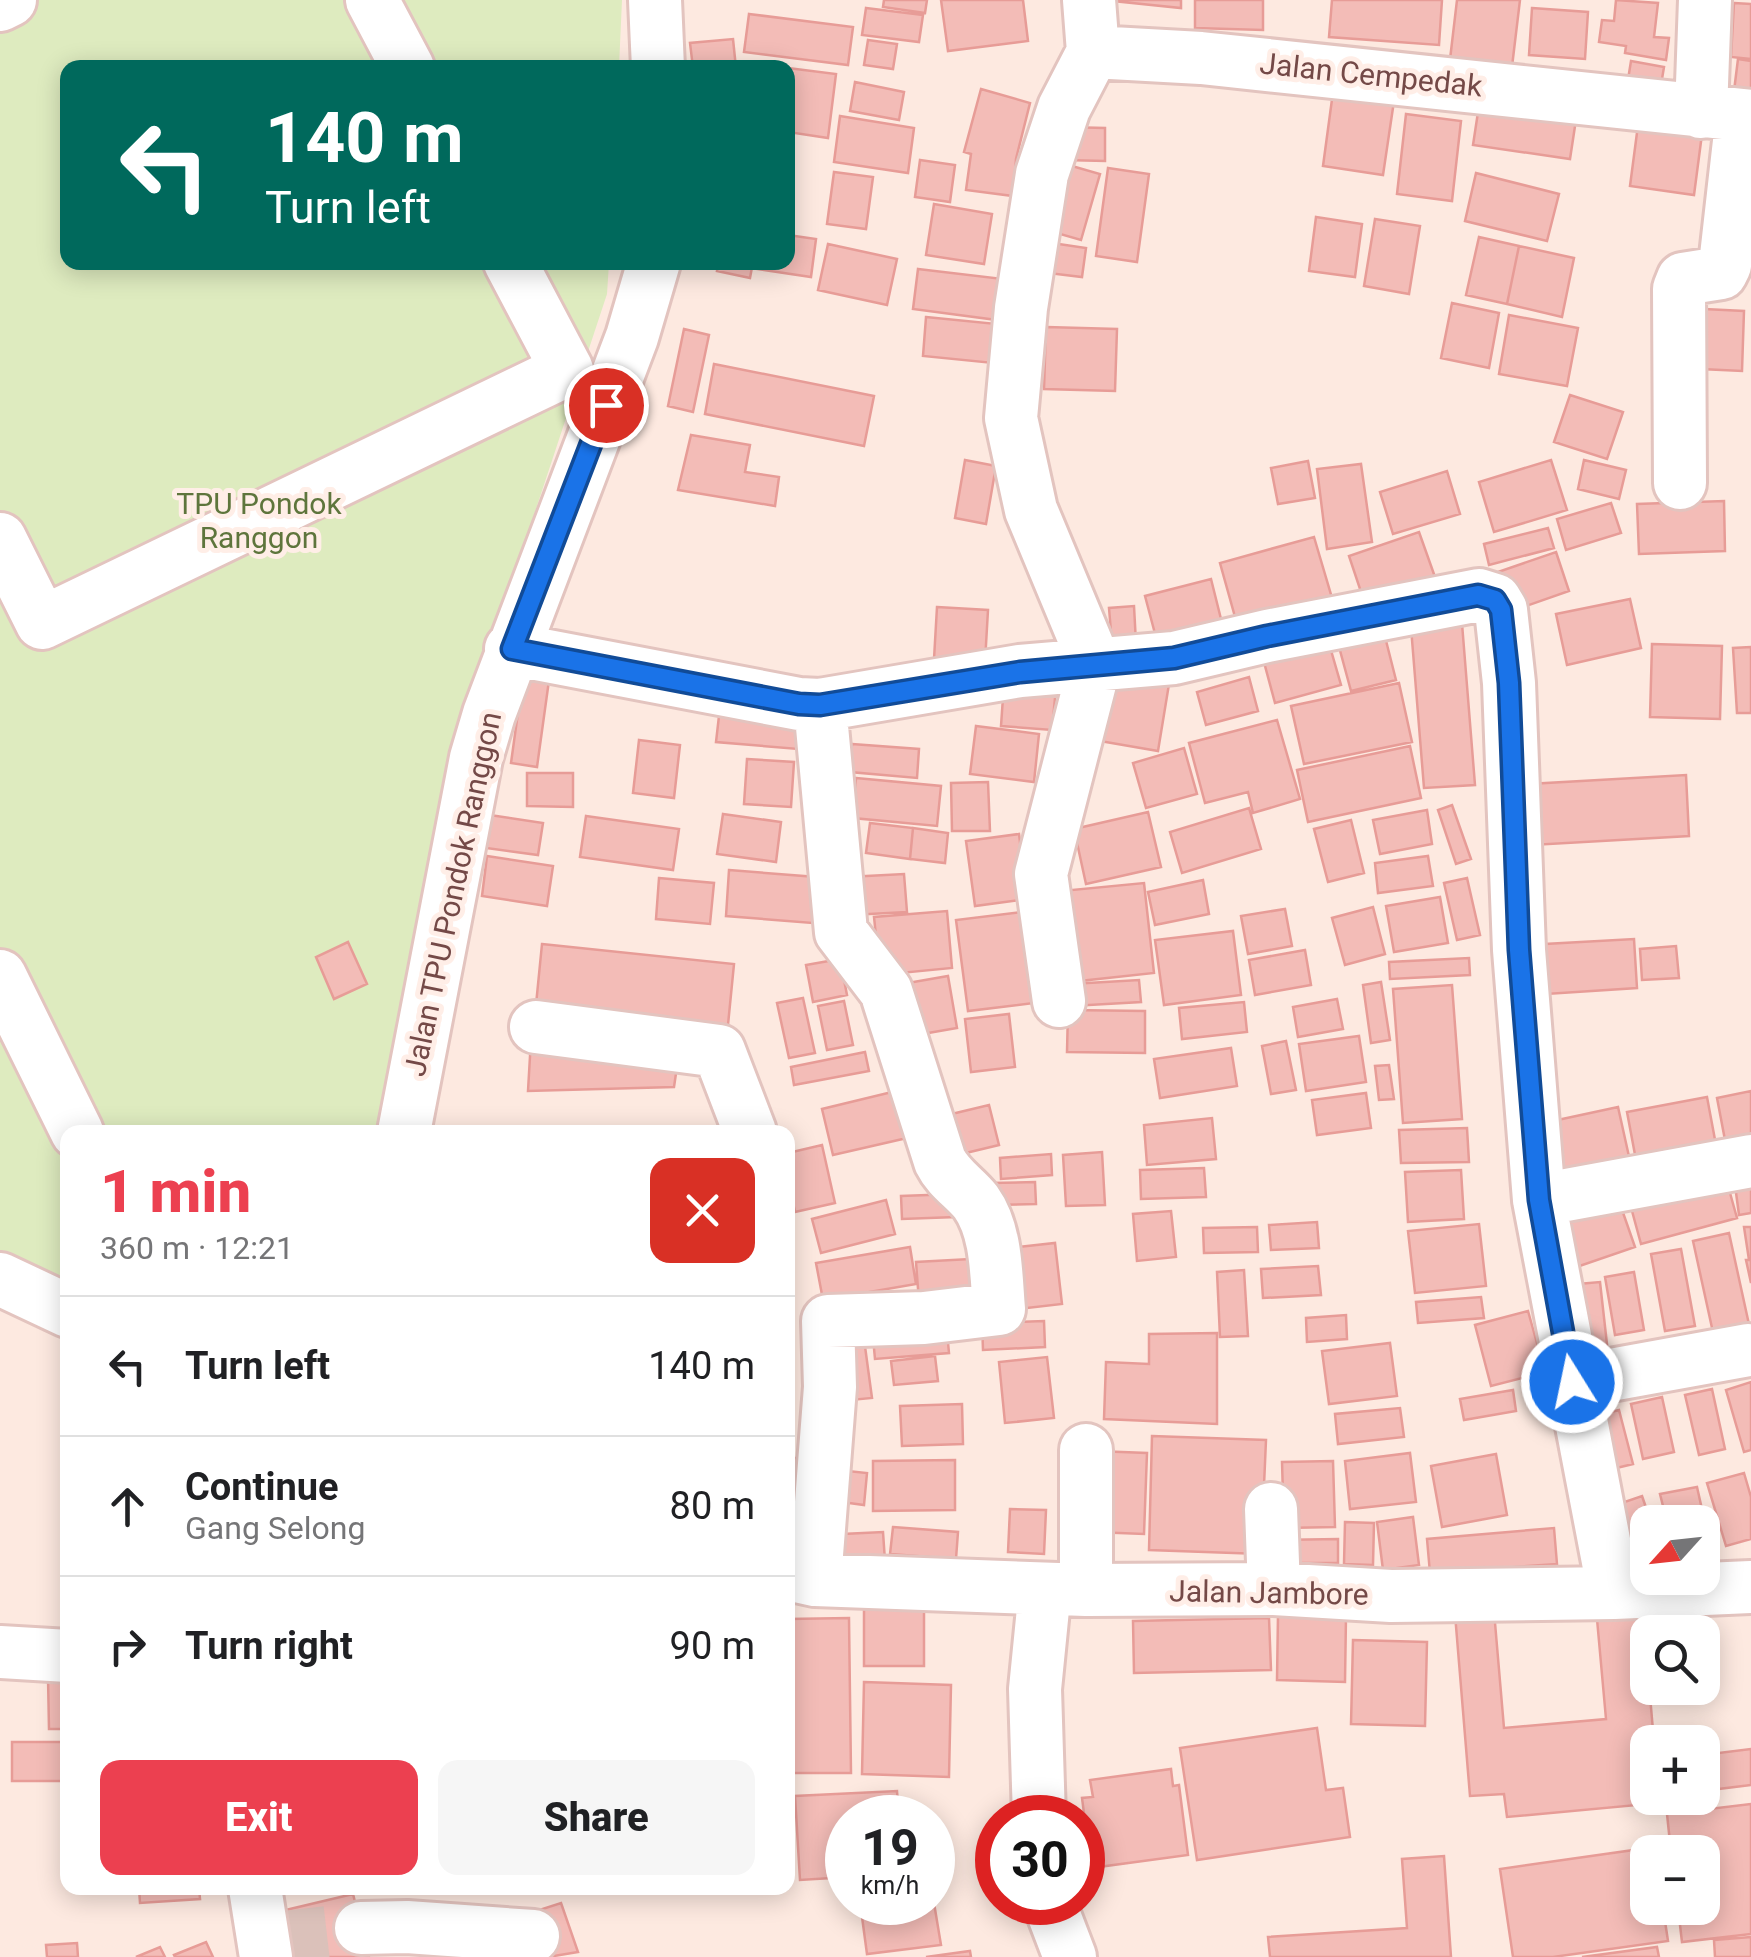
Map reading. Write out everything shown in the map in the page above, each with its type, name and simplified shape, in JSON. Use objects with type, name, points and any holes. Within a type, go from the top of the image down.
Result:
[{"type":"street","points":[[0,4],[10,0]]},
{"type":"street","points":[[372,0],[404,60]]},
{"type":"street","points":[[654,0],[658,60]]},
{"type":"street","points":[[1059,1002],[1041,874],[1095,664],[1031,510],[1011,418],[1020,308],[1042,174],[1064,108],[1093,52],[1088,0]]},
{"type":"street","points":[[1680,483],[1679,289],[1682,278],[1722,273],[1725,265],[1731,115],[1705,0]]},
{"type":"street","name":"Jalan Cempedak","points":[[1093,52],[1278,65],[1731,115]]},
{"type":"street","points":[[0,539],[21,633],[567,370],[514,270]]},
{"type":"street","name":"Jalan TPU Pondok Ranggon","points":[[405,1125],[476,758],[512,649],[632,337],[652,270]]},
{"type":"street","points":[[512,649],[820,705],[1020,672],[1174,658],[1478,595],[1495,600],[1501,610],[1509,683],[1519,950],[1539,1200],[1614,1593]]},
{"type":"street","points":[[801,1577],[830,1387],[828,1322],[999,1310],[986,1223],[976,1202],[949,1178],[940,1162],[886,990],[841,932],[820,705]]},
{"type":"street","points":[[0,976],[74,1125]]},
{"type":"street","points":[[536,1027],[719,1051],[747,1125]]},
{"type":"street","points":[[1539,1200],[1751,1160]]},
{"type":"street","points":[[0,1279],[60,1308]]},
{"type":"street","points":[[1572,1382],[1748,1350]]},
{"type":"street","points":[[1037,1795],[1035,1689],[1066,1590],[1086,1450]]},
{"type":"street","points":[[1271,1509],[1274,1589]]},
{"type":"street","name":"Jalan Jambore","points":[[801,1577],[1066,1590],[1274,1589],[1391,1596],[1751,1587]]},
{"type":"street","points":[[0,1652],[60,1656]]},
{"type":"street","points":[[257,1895],[268,1945]]},
{"type":"street","points":[[1057,1925],[1070,1957]]},
{"type":"street","points":[[362,1928],[533,1936]]},
{"type":"green space","name":"TPU Pondok Ranggon","points":[[0,0],[622,0],[619,60],[60,60],[60,270],[609,270],[607,294],[460,739],[393,1125],[60,1125],[60,1283],[0,1257]]},
{"type":"building","points":[[884,0],[927,0],[925,13],[883,7]]},
{"type":"building","points":[[941,0],[1023,0],[1028,41],[948,51]]},
{"type":"building","points":[[1103,0],[1181,0],[1181,8]]},
{"type":"building","points":[[1195,0],[1263,0],[1263,30],[1195,28]]},
{"type":"building","points":[[1332,0],[1442,0],[1439,45],[1329,37]]},
{"type":"building","points":[[1457,0],[1520,0],[1511,75],[1449,68]]},
{"type":"building","points":[[1616,0],[1658,3],[1654,37],[1669,38],[1666,60],[1625,53],[1626,46],[1599,42],[1602,20],[1614,21]]},
{"type":"building","points":[[1734,3],[1751,4],[1751,59],[1731,57]]},
{"type":"building","points":[[866,8],[923,15],[919,42],[862,35]]},
{"type":"building","points":[[1532,8],[1588,12],[1585,59],[1529,55]]},
{"type":"building","points":[[749,14],[853,27],[848,65],[744,52]]},
{"type":"building","points":[[733,39],[735,60],[692,60],[690,43]]},
{"type":"building","points":[[868,40],[897,44],[893,69],[864,65]]},
{"type":"building","points":[[1738,59],[1751,61],[1751,102],[1733,99]]},
{"type":"building","points":[[1631,61],[1664,67],[1659,97],[1626,92]]},
{"type":"building","points":[[795,69],[836,74],[828,138],[795,133]]},
{"type":"building","points":[[855,82],[904,92],[899,120],[850,111]]},
{"type":"building","points":[[981,89],[1030,103],[1016,159],[1013,196],[966,190],[971,154],[964,152]]},
{"type":"building","points":[[1333,92],[1394,101],[1383,175],[1323,166]]},
{"type":"building","points":[[1480,99],[1577,113],[1570,159],[1473,145]]},
{"type":"building","points":[[1406,114],[1461,121],[1452,201],[1397,194]]},
{"type":"building","points":[[840,116],[914,128],[908,173],[834,162]]},
{"type":"building","points":[[1638,125],[1702,134],[1694,195],[1630,186]]},
{"type":"building","points":[[1065,127],[1105,128],[1105,161],[1064,160]]},
{"type":"building","points":[[920,160],[955,165],[950,202],[915,197]]},
{"type":"building","points":[[1065,164],[1100,174],[1081,240],[1046,230]]},
{"type":"building","points":[[1108,168],[1149,174],[1137,262],[1096,256]]},
{"type":"building","points":[[834,172],[873,177],[866,229],[827,224]]},
{"type":"building","points":[[1476,173],[1559,194],[1547,241],[1465,221]]},
{"type":"building","points":[[934,204],[992,214],[984,264],[926,255]]},
{"type":"building","points":[[1316,217],[1362,224],[1355,277],[1309,271]]},
{"type":"building","points":[[1375,219],[1420,226],[1409,294],[1364,286]]},
{"type":"building","points":[[795,236],[816,239],[811,277],[764,270],[795,270]]},
{"type":"building","points":[[1479,237],[1519,246],[1507,304],[1466,295]]},
{"type":"building","points":[[1052,243],[1086,248],[1082,277],[1048,273]]},
{"type":"building","points":[[828,244],[897,259],[887,305],[818,290]]},
{"type":"building","points":[[1519,246],[1574,258],[1562,317],[1507,304]]},
{"type":"building","points":[[918,269],[1003,279],[997,320],[913,309]]},
{"type":"building","points":[[717,270],[752,270],[750,278]]},
{"type":"building","points":[[1452,303],[1499,313],[1489,368],[1441,358]]},
{"type":"building","points":[[1704,309],[1744,311],[1742,371],[1701,369]]},
{"type":"building","points":[[1509,315],[1578,328],[1567,386],[1499,374]]},
{"type":"building","points":[[926,317],[997,324],[993,363],[923,356]]},
{"type":"building","points":[[1046,327],[1117,329],[1115,391],[1044,389]]},
{"type":"building","points":[[684,329],[709,335],[693,412],[668,406]]},
{"type":"building","points":[[714,364],[874,396],[864,446],[705,414]]},
{"type":"building","points":[[1570,395],[1623,412],[1607,459],[1554,442]]},
{"type":"building","points":[[691,435],[750,445],[745,472],[779,477],[775,506],[678,490]]},
{"type":"building","points":[[965,460],[996,466],[986,524],[955,518]]},
{"type":"building","points":[[1551,460],[1567,510],[1494,532],[1479,482]]},
{"type":"building","points":[[1584,460],[1626,470],[1619,499],[1578,489]]},
{"type":"building","points":[[1308,461],[1315,498],[1278,504],[1271,468]]},
{"type":"building","points":[[1361,464],[1372,542],[1327,549],[1317,469]]},
{"type":"building","points":[[1447,471],[1460,514],[1393,534],[1380,492]]},
{"type":"building","points":[[1724,501],[1725,551],[1639,554],[1637,504]]},
{"type":"building","points":[[1611,503],[1621,533],[1566,550],[1557,519]]},
{"type":"building","points":[[1548,528],[1554,548],[1489,565],[1484,544]]},
{"type":"building","points":[[1419,532],[1435,577],[1364,601],[1349,556]]},
{"type":"building","points":[[1314,537],[1332,598],[1237,624],[1220,563]]},
{"type":"building","points":[[1556,552],[1569,591],[1509,612],[1495,573]]},
{"type":"building","points":[[1211,579],[1223,627],[1158,645],[1145,596]]},
{"type":"building","points":[[1630,599],[1641,648],[1567,665],[1556,614]]},
{"type":"building","points":[[1134,606],[1136,643],[1112,644],[1109,608]]},
{"type":"building","points":[[937,607],[988,610],[985,662],[934,659]]},
{"type":"building","points":[[1461,611],[1475,785],[1424,788],[1410,615]]},
{"type":"building","points":[[1381,621],[1396,680],[1351,691],[1335,632]]},
{"type":"building","points":[[1326,633],[1341,685],[1275,703],[1261,651]]},
{"type":"building","points":[[1652,644],[1722,646],[1720,719],[1650,717]]},
{"type":"building","points":[[1751,647],[1751,713],[1737,713],[1733,648]]},
{"type":"building","points":[[524,669],[550,673],[537,767],[511,763]]},
{"type":"building","points":[[1104,674],[1169,684],[1158,751],[1094,740]]},
{"type":"building","points":[[1249,677],[1258,711],[1206,725],[1197,692]]},
{"type":"building","points":[[1004,683],[1056,687],[1052,730],[1001,726]]},
{"type":"building","points":[[1399,683],[1412,742],[1304,764],[1291,706]]},
{"type":"building","points":[[720,707],[801,714],[798,749],[716,742]]},
{"type":"building","points":[[1277,720],[1300,799],[1253,813],[1248,792],[1205,803],[1189,743]]},
{"type":"building","points":[[976,726],[1039,734],[1034,782],[970,774]]},
{"type":"building","points":[[639,740],[680,745],[674,798],[633,793]]},
{"type":"building","points":[[852,744],[919,749],[917,778],[850,772]]},
{"type":"building","points":[[1410,746],[1421,798],[1308,822],[1297,770]]},
{"type":"building","points":[[1184,748],[1197,794],[1146,808],[1133,763]]},
{"type":"building","points":[[747,759],[794,762],[791,807],[744,804]]},
{"type":"building","points":[[527,773],[573,773],[573,807],[527,806]]},
{"type":"building","points":[[1686,775],[1689,836],[1532,845],[1529,784]]},
{"type":"building","points":[[856,778],[941,786],[937,826],[853,818]]},
{"type":"building","points":[[988,782],[990,831],[952,831],[951,783]]},
{"type":"building","points":[[1452,805],[1471,859],[1456,864],[1438,810]]},
{"type":"building","points":[[1249,808],[1261,849],[1182,873],[1170,832]]},
{"type":"building","points":[[1427,810],[1432,844],[1380,854],[1373,820]]},
{"type":"building","points":[[1148,812],[1161,867],[1086,884],[1074,829]]},
{"type":"building","points":[[483,814],[543,823],[538,855],[479,847]]},
{"type":"building","points":[[723,814],[781,822],[776,862],[717,854]]},
{"type":"building","points":[[586,816],[679,829],[673,870],[580,857]]},
{"type":"building","points":[[1351,820],[1364,873],[1328,882],[1314,829]]},
{"type":"building","points":[[870,823],[913,828],[910,859],[866,853]]},
{"type":"building","points":[[913,828],[948,833],[945,863],[910,859]]},
{"type":"building","points":[[1019,834],[1027,899],[975,906],[966,841]]},
{"type":"building","points":[[487,856],[553,866],[547,906],[482,896]]},
{"type":"building","points":[[1428,856],[1433,886],[1378,893],[1375,863]]},
{"type":"building","points":[[729,870],[829,878],[825,924],[726,916]]},
{"type":"building","points":[[904,874],[907,912],[851,915],[848,877]]},
{"type":"building","points":[[659,878],[714,883],[710,924],[656,919]]},
{"type":"building","points":[[1467,878],[1480,935],[1457,940],[1444,883]]},
{"type":"building","points":[[1203,880],[1209,914],[1155,925],[1148,892]]},
{"type":"building","points":[[1144,883],[1154,973],[1070,982],[1061,891]]},
{"type":"building","points":[[1440,897],[1448,943],[1394,952],[1386,906]]},
{"type":"building","points":[[1373,907],[1385,954],[1345,965],[1332,918]]},
{"type":"building","points":[[1285,909],[1292,946],[1248,954],[1241,916]]},
{"type":"building","points":[[1039,910],[1050,1001],[968,1011],[956,920]]},
{"type":"building","points":[[947,911],[952,968],[880,975],[874,917]]},
{"type":"building","points":[[1233,931],[1241,995],[1164,1005],[1155,940]]},
{"type":"building","points":[[1634,939],[1637,988],[1531,995],[1527,945]]},
{"type":"building","points":[[348,942],[367,984],[334,999],[316,957]]},
{"type":"building","points":[[542,944],[734,964],[727,1035],[535,1015]]},
{"type":"building","points":[[1676,946],[1679,978],[1642,980],[1640,949]]},
{"type":"building","points":[[1305,950],[1311,985],[1255,995],[1249,960]]},
{"type":"building","points":[[1469,958],[1470,975],[1390,979],[1389,962]]},
{"type":"building","points":[[840,959],[847,995],[813,1002],[806,965]]},
{"type":"building","points":[[948,976],[957,1028],[911,1036],[902,984]]},
{"type":"building","points":[[1139,980],[1141,1002],[1072,1006],[1071,984]]},
{"type":"building","points":[[1381,982],[1390,1040],[1371,1043],[1363,985]]},
{"type":"building","points":[[1452,985],[1462,1119],[1403,1123],[1393,989]]},
{"type":"building","points":[[803,998],[815,1053],[789,1058],[777,1003]]},
{"type":"building","points":[[1337,999],[1343,1029],[1298,1037],[1293,1007]]},
{"type":"building","points":[[844,1001],[853,1045],[827,1050],[818,1006]]},
{"type":"building","points":[[1244,1002],[1247,1032],[1182,1039],[1179,1008]]},
{"type":"building","points":[[1068,1010],[1145,1011],[1145,1053],[1067,1052]]},
{"type":"building","points":[[1009,1014],[1015,1067],[971,1072],[965,1019]]},
{"type":"building","points":[[1359,1036],[1366,1082],[1306,1091],[1299,1044]]},
{"type":"building","points":[[531,1039],[679,1053],[674,1087],[528,1091]]},
{"type":"building","points":[[1286,1041],[1296,1090],[1271,1094],[1262,1046]]},
{"type":"building","points":[[1231,1048],[1237,1086],[1160,1098],[1154,1059]]},
{"type":"building","points":[[865,1052],[869,1071],[794,1085],[791,1067]]},
{"type":"building","points":[[1389,1065],[1394,1099],[1379,1100],[1375,1066]]},
{"type":"building","points":[[896,1091],[907,1138],[833,1155],[822,1109]]},
{"type":"building","points":[[1751,1091],[1751,1135],[1725,1140],[1717,1098]]},
{"type":"building","points":[[1366,1093],[1371,1128],[1317,1135],[1312,1100]]},
{"type":"building","points":[[1707,1097],[1716,1145],[1636,1160],[1627,1112]]},
{"type":"building","points":[[989,1105],[999,1145],[945,1158],[935,1118]]},
{"type":"building","points":[[1618,1107],[1632,1170],[1554,1189],[1539,1124]]},
{"type":"building","points":[[1212,1118],[1216,1159],[1147,1165],[1144,1125]]},
{"type":"building","points":[[1467,1128],[1469,1162],[1401,1163],[1399,1130]]},
{"type":"building","points":[[822,1145],[835,1203],[795,1212],[795,1151]]},
{"type":"building","points":[[1102,1152],[1105,1205],[1066,1206],[1063,1155]]},
{"type":"building","points":[[1051,1154],[1052,1175],[1001,1179],[1000,1158]]},
{"type":"building","points":[[1204,1168],[1206,1197],[1141,1199],[1140,1170]]},
{"type":"building","points":[[1751,1168],[1751,1213],[1739,1215],[1733,1170]]},
{"type":"building","points":[[1461,1170],[1464,1219],[1408,1222],[1405,1172]]},
{"type":"building","points":[[1725,1175],[1737,1218],[1641,1244],[1629,1200]]},
{"type":"building","points":[[1035,1182],[1036,1204],[990,1205],[990,1183]]},
{"type":"building","points":[[955,1194],[956,1217],[902,1219],[901,1196]]},
{"type":"building","points":[[886,1200],[895,1234],[821,1253],[812,1219]]},
{"type":"building","points":[[1620,1204],[1635,1247],[1565,1271],[1550,1229]]},
{"type":"building","points":[[1171,1211],[1176,1257],[1137,1261],[1133,1214]]},
{"type":"building","points":[[1317,1222],[1319,1248],[1271,1250],[1269,1225]]},
{"type":"building","points":[[1479,1224],[1486,1286],[1415,1293],[1408,1231]]},
{"type":"building","points":[[1257,1227],[1258,1252],[1204,1253],[1203,1228]]},
{"type":"building","points":[[1744,1227],[1751,1227],[1751,1283],[1746,1260]]},
{"type":"building","points":[[1729,1233],[1750,1329],[1714,1337],[1693,1241]]},
{"type":"building","points":[[1055,1243],[1062,1304],[1009,1310],[1001,1249]]},
{"type":"building","points":[[910,1247],[916,1284],[823,1300],[816,1263]]},
{"type":"building","points":[[1681,1249],[1695,1326],[1665,1331],[1651,1254]]},
{"type":"building","points":[[970,1259],[972,1299],[919,1302],[916,1262]]},
{"type":"building","points":[[1318,1266],[1321,1295],[1263,1298],[1261,1269]]},
{"type":"building","points":[[1244,1270],[1248,1336],[1220,1337],[1217,1272]]},
{"type":"building","points":[[1634,1272],[1644,1330],[1615,1335],[1605,1277]]},
{"type":"building","points":[[1600,1282],[1608,1353],[1575,1356],[1567,1285]]},
{"type":"building","points":[[1481,1297],[1484,1318],[1418,1323],[1416,1302]]},
{"type":"building","points":[[1528,1311],[1545,1372],[1491,1386],[1475,1325]]},
{"type":"building","points":[[1346,1315],[1347,1339],[1307,1342],[1306,1318]]},
{"type":"building","points":[[946,1321],[949,1353],[875,1359],[872,1327]]},
{"type":"building","points":[[1044,1321],[1045,1347],[983,1350],[982,1323]]},
{"type":"building","points":[[1217,1333],[1217,1424],[1104,1419],[1106,1362],[1149,1364],[1149,1334]]},
{"type":"building","points":[[864,1339],[872,1398],[851,1400],[843,1341]]},
{"type":"building","points":[[1390,1343],[1397,1396],[1329,1404],[1322,1351]]},
{"type":"building","points":[[935,1356],[938,1381],[894,1385],[891,1361]]},
{"type":"building","points":[[1047,1357],[1054,1418],[1005,1423],[999,1362]]},
{"type":"building","points":[[1751,1382],[1751,1450],[1744,1452],[1726,1390]]},
{"type":"building","points":[[1712,1389],[1725,1449],[1699,1455],[1685,1395]]},
{"type":"building","points":[[1513,1390],[1516,1411],[1464,1420],[1460,1399]]},
{"type":"building","points":[[1662,1397],[1674,1452],[1643,1459],[1631,1404]]},
{"type":"building","points":[[962,1404],[963,1444],[902,1446],[900,1406]]},
{"type":"building","points":[[1400,1408],[1404,1437],[1338,1444],[1335,1414]]},
{"type":"building","points":[[1619,1410],[1633,1464],[1604,1471],[1590,1417]]},
{"type":"building","points":[[1152,1436],[1266,1440],[1261,1554],[1149,1550]]},
{"type":"building","points":[[1096,1451],[1147,1453],[1144,1534],[1094,1532]]},
{"type":"building","points":[[1410,1453],[1416,1502],[1350,1509],[1345,1461]]},
{"type":"building","points":[[1496,1454],[1507,1515],[1442,1527],[1431,1466]]},
{"type":"building","points":[[795,1458],[798,1458],[799,1514],[795,1514]]},
{"type":"building","points":[[955,1460],[955,1510],[873,1511],[873,1461]]},
{"type":"building","points":[[1333,1461],[1335,1527],[1284,1528],[1282,1462]]},
{"type":"building","points":[[838,1470],[867,1473],[864,1505],[834,1501]]},
{"type":"building","points":[[1744,1473],[1751,1497],[1751,1539],[1726,1546],[1720,1526],[1720,1505],[1714,1505],[1707,1483]]},
{"type":"building","points":[[1697,1487],[1701,1505],[1663,1505],[1660,1494]]},
{"type":"building","points":[[1642,1496],[1645,1505],[1630,1505],[1630,1555],[1620,1558],[1604,1509]]},
{"type":"building","points":[[1010,1509],[1046,1510],[1044,1554],[1008,1552]]},
{"type":"building","points":[[1413,1517],[1419,1565],[1383,1570],[1377,1522]]},
{"type":"building","points":[[1345,1522],[1374,1523],[1373,1565],[1344,1564]]},
{"type":"building","points":[[893,1527],[958,1532],[956,1559],[890,1554]]},
{"type":"building","points":[[1554,1528],[1557,1564],[1430,1573],[1427,1539]]},
{"type":"building","points":[[883,1532],[885,1561],[845,1563],[843,1534]]},
{"type":"building","points":[[1338,1539],[1338,1563],[1277,1563],[1277,1540]]},
{"type":"building","points":[[864,1608],[924,1608],[924,1666],[864,1666]]},
{"type":"building","points":[[1494,1611],[1504,1728],[1606,1719],[1597,1619],[1630,1616],[1630,1705],[1651,1705],[1653,1725],[1630,1725],[1630,1806],[1507,1817],[1504,1794],[1470,1796],[1455,1614]]},
{"type":"building","points":[[1278,1615],[1346,1616],[1345,1682],[1277,1680]]},
{"type":"building","points":[[849,1618],[851,1773],[795,1773],[795,1619]]},
{"type":"building","points":[[1269,1618],[1271,1670],[1134,1673],[1133,1621]]},
{"type":"building","points":[[1353,1640],[1427,1642],[1425,1726],[1351,1724]]},
{"type":"building","points":[[48,1677],[60,1677],[60,1729],[49,1729]]},
{"type":"building","points":[[864,1682],[951,1685],[949,1777],[862,1774]]},
{"type":"building","points":[[1317,1728],[1326,1790],[1343,1788],[1350,1837],[1197,1860],[1180,1748]]},
{"type":"building","points":[[12,1742],[60,1742],[60,1781],[12,1781]]},
{"type":"building","points":[[1751,1749],[1751,1785],[1720,1789],[1720,1753]]},
{"type":"building","points":[[1171,1769],[1173,1786],[1179,1785],[1188,1855],[1105,1866],[1105,1795],[1093,1795],[1090,1780]]},
{"type":"building","points":[[897,1791],[897,1795],[825,1795],[825,1878],[800,1880],[795,1796]]},
{"type":"building","points":[[1751,1804],[1751,1934],[1682,1942],[1680,1925],[1720,1925],[1720,1835],[1669,1835],[1667,1815],[1720,1815],[1720,1808]]},
{"type":"building","points":[[1630,1851],[1630,1925],[1666,1925],[1668,1941],[1553,1957],[1513,1957],[1500,1869]]},
{"type":"building","points":[[1444,1856],[1451,1957],[1270,1957],[1268,1937],[1407,1928],[1402,1859]]},
{"type":"building","points":[[139,1895],[200,1895],[200,1899],[140,1903]]},
{"type":"building","points":[[353,1895],[369,1957],[280,1957],[269,1914]]},
{"type":"building","points":[[561,1903],[578,1952],[548,1957],[533,1912]]},
{"type":"building","points":[[863,1925],[938,1925],[941,1945],[867,1954]]},
{"type":"building","points":[[1751,1937],[1751,1957],[1715,1957],[1714,1940]]},
{"type":"building","points":[[206,1942],[213,1957],[174,1955]]},
{"type":"building","points":[[77,1943],[78,1957],[47,1957],[46,1945]]},
{"type":"building","points":[[160,1947],[165,1957],[136,1957]]},
{"type":"building","points":[[1657,1947],[1659,1957],[1582,1957]]},
{"type":"building","points":[[970,1951],[971,1957],[926,1957]]},
{"type":"tunnel","points":[[275,1938],[361,1928]]},
{"type":"route","points":[[606,405],[512,649],[820,705],[1020,672],[1174,658],[1478,595],[1495,600],[1501,610],[1509,683],[1519,950],[1539,1200],[1572,1382]]}]
